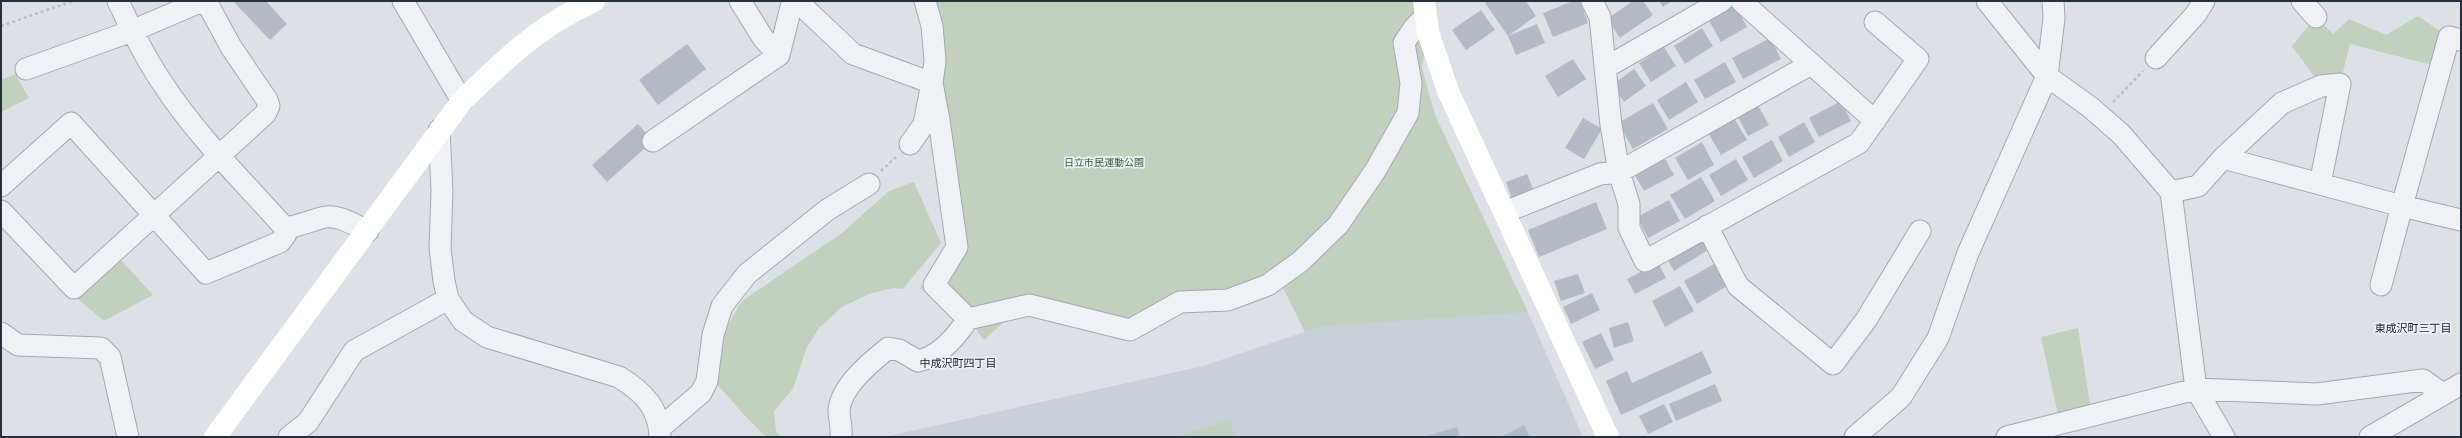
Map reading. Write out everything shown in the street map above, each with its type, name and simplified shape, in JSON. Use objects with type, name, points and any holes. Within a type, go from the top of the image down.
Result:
[{"type":"street","points":[[1,186],[71,123],[206,273],[280,242],[286,234],[285,228],[190,121],[162,84],[132,31],[118,1]]},
{"type":"street","points":[[26,69],[132,31],[202,1]]},
{"type":"street","points":[[1,211],[74,288],[264,114],[268,106],[267,100],[231,47],[206,1]]},
{"type":"street","points":[[403,1],[462,101]]},
{"type":"street","points":[[740,1],[763,38],[779,55]]},
{"type":"street","points":[[910,144],[924,124],[935,62],[932,26],[925,1]]},
{"type":"street","points":[[1592,1],[1600,17],[1611,125],[1619,172],[1629,204],[1629,228],[1645,261],[1859,143],[1918,59],[1875,22]]},
{"type":"street","points":[[1605,68],[1722,1]]},
{"type":"street","points":[[1741,1],[1875,121]]},
{"type":"street","points":[[1987,1],[2047,76],[2100,116],[2121,134],[2171,192],[2196,389],[2224,437]]},
{"type":"street","points":[[1855,437],[1902,397],[1938,338],[1968,253],[2047,76],[2054,18],[2053,1]]},
{"type":"street","points":[[2156,58],[2196,14],[2204,1]]},
{"type":"street","points":[[2302,1],[2316,18]]},
{"type":"street","points":[[653,141],[779,55],[791,7],[798,2],[853,54],[932,82]]},
{"type":"street","points":[[215,437],[368,231],[439,130],[462,101],[500,63],[543,28],[583,3]]},
{"type":"street","points":[[1424,9],[1440,72],[1608,437]]},
{"type":"street","points":[[841,437],[842,422],[839,411],[842,398],[864,369],[888,348],[899,350],[918,361],[930,359],[958,334],[968,319],[1029,305],[1130,330],[1180,302],[1228,300],[1268,285],[1301,261],[1338,225],[1375,171],[1408,113],[1411,83],[1404,43],[1424,9]]},
{"type":"street","points":[[2381,285],[2449,37],[2461,40]]},
{"type":"street","points":[[1505,212],[1600,174],[1619,172],[1811,64]]},
{"type":"street","points":[[932,82],[939,120],[957,247],[934,284],[968,319]]},
{"type":"street","points":[[2171,192],[2198,186],[2224,158],[2282,102],[2321,86],[2340,84],[2320,184]]},
{"type":"street","points":[[439,130],[442,190],[440,248],[448,299],[463,321],[487,337],[619,377],[645,396],[657,415],[660,432]]},
{"type":"street","points":[[2224,158],[2402,206],[2461,220]]},
{"type":"street","points":[[660,432],[701,393],[707,381],[713,335],[722,306],[747,274],[827,210],[869,184]]},
{"type":"street","points":[[285,228],[303,225],[322,217],[334,217],[368,231]]},
{"type":"street","points":[[1707,226],[1738,286],[1833,364],[1866,320],[1920,231]]},
{"type":"street","points":[[289,437],[308,422],[354,351],[448,299]]},
{"type":"street","points":[[1,333],[18,345],[101,348],[110,357],[128,437]]},
{"type":"street","points":[[2007,437],[2196,389],[2317,394],[2423,380],[2443,394]]},
{"type":"street","points":[[2370,437],[2461,384]]},
{"type":"path","points":[[1,26],[73,1]]},
{"type":"path","points":[[2100,116],[2156,58]]},
{"type":"path","points":[[869,184],[910,144]]},
{"type":"shaded area","points":[[1528,312],[1583,437],[884,437],[1203,366],[1322,326],[1446,313]]},
{"type":"green space","name":"日立市民運動公園","points":[[923,1],[1427,1],[1428,32],[1422,68],[1435,115],[1528,312],[1322,326],[1305,332],[1282,286],[1091,332],[1020,308],[984,340],[968,319],[959,320],[920,288],[951,247]]},
{"type":"green space","points":[[2418,16],[2449,37],[2440,67],[2350,44],[2340,84],[2321,86],[2292,46],[2316,17],[2333,34],[2349,19],[2386,35]]},
{"type":"green space","points":[[15,74],[29,98],[1,112],[1,80]]},
{"type":"green space","points":[[914,182],[941,243],[903,289],[893,288],[869,294],[842,307],[819,328],[806,349],[793,389],[774,411],[776,432],[781,437],[766,437],[744,415],[717,384],[718,342],[742,301],[842,233],[889,191]]},
{"type":"green space","points":[[120,259],[153,295],[104,321],[77,298]]},
{"type":"green space","points":[[2078,328],[2091,410],[2058,415],[2041,337]]},
{"type":"green space","points":[[1230,420],[1235,437],[1174,437]]},
{"type":"building","points":[[233,1],[266,1],[287,24],[270,40]]},
{"type":"building","points":[[1488,1],[1526,1],[1536,16],[1508,36],[1485,3]]},
{"type":"building","points":[[1573,1],[1580,1],[1588,23],[1553,37],[1543,13]]},
{"type":"building","points":[[1633,1],[1643,1],[1653,15],[1620,38],[1607,19]]},
{"type":"building","points":[[1659,1],[1672,1],[1663,7]]},
{"type":"building","points":[[1734,3],[1747,27],[1721,42],[1707,17]]},
{"type":"building","points":[[1481,10],[1495,30],[1466,50],[1452,30]]},
{"type":"building","points":[[1537,24],[1545,43],[1516,55],[1508,36]]},
{"type":"building","points":[[1702,28],[1713,46],[1685,64],[1674,46]]},
{"type":"building","points":[[1770,38],[1781,59],[1743,79],[1732,58]]},
{"type":"building","points":[[687,44],[706,69],[658,105],[639,80]]},
{"type":"building","points":[[1664,47],[1676,66],[1651,82],[1639,63]]},
{"type":"building","points":[[1573,59],[1586,79],[1558,97],[1545,76]]},
{"type":"building","points":[[1725,62],[1736,82],[1705,99],[1694,80]]},
{"type":"building","points":[[1634,69],[1646,86],[1624,102],[1612,85]]},
{"type":"building","points":[[1686,82],[1698,102],[1669,120],[1657,100]]},
{"type":"building","points":[[1841,101],[1851,121],[1819,137],[1809,118]]},
{"type":"building","points":[[1653,103],[1668,129],[1633,149],[1618,123]]},
{"type":"building","points":[[1757,104],[1769,125],[1748,136],[1737,115]]},
{"type":"building","points":[[1583,118],[1602,129],[1584,159],[1565,148]]},
{"type":"building","points":[[1734,118],[1747,140],[1721,155],[1708,133]]},
{"type":"building","points":[[1804,122],[1815,142],[1789,157],[1778,137]]},
{"type":"building","points":[[638,124],[653,141],[607,182],[592,165]]},
{"type":"building","points":[[1772,140],[1783,161],[1754,178],[1742,157]]},
{"type":"building","points":[[1702,142],[1714,165],[1688,180],[1675,158]]},
{"type":"building","points":[[1663,155],[1674,175],[1644,191],[1633,172]]},
{"type":"building","points":[[1736,159],[1748,180],[1721,196],[1709,175]]},
{"type":"building","points":[[1527,174],[1534,191],[1512,199],[1506,182]]},
{"type":"building","points":[[1701,177],[1715,201],[1685,219],[1670,195]]},
{"type":"building","points":[[1669,200],[1680,221],[1648,238],[1637,217]]},
{"type":"building","points":[[1596,202],[1607,229],[1539,257],[1528,230]]},
{"type":"building","points":[[1699,236],[1708,250],[1674,271],[1666,257]]},
{"type":"building","points":[[1658,263],[1666,278],[1635,294],[1627,279]]},
{"type":"building","points":[[1714,264],[1727,286],[1697,304],[1684,281]]},
{"type":"building","points":[[1578,274],[1585,293],[1561,301],[1554,281]]},
{"type":"building","points":[[1680,286],[1694,311],[1665,327],[1652,301]]},
{"type":"building","points":[[1592,293],[1600,310],[1571,324],[1563,307]]},
{"type":"building","points":[[1628,322],[1634,341],[1614,348],[1609,328]]},
{"type":"building","points":[[1601,333],[1614,360],[1595,369],[1582,342]]},
{"type":"building","points":[[1702,351],[1712,373],[1621,415],[1606,381],[1627,371],[1632,383]]},
{"type":"building","points":[[1715,384],[1722,401],[1676,421],[1669,404]]},
{"type":"building","points":[[1664,404],[1673,422],[1648,434],[1639,416]]},
{"type":"building","points":[[1524,425],[1530,437],[1500,437]]},
{"type":"building","points":[[1457,427],[1460,437],[1424,437]]},
{"type":"district","name":"東成沢町三丁目","points":[[2413,329]]},
{"type":"district","name":"中成沢町四丁目","points":[[958,364]]}]
